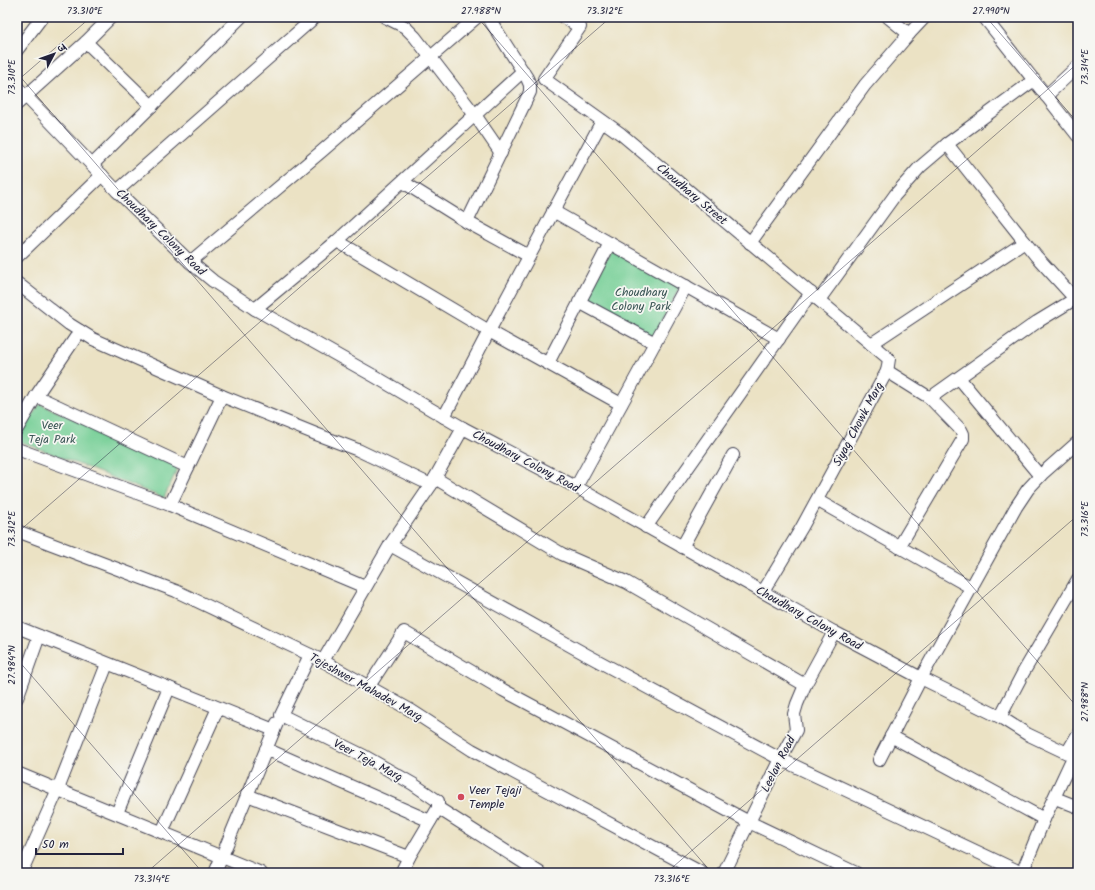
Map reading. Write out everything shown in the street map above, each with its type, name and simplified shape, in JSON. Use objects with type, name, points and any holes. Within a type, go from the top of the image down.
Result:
[{"type":"street","points":[[17,50],[42,17]]},
{"type":"street","points":[[17,104],[86,42],[111,17]]},
{"type":"street","points":[[92,165],[241,17]]},
{"type":"street","points":[[117,191],[315,17]]},
{"type":"street","points":[[385,17],[405,27],[415,37],[501,153]]},
{"type":"street","points":[[190,262],[322,151],[477,17]]},
{"type":"street","points":[[467,222],[530,92],[530,85],[523,72],[488,17]]},
{"type":"street","name":"Choudhary Street","points":[[563,17],[580,27],[544,79],[621,134],[889,359],[887,372]]},
{"type":"street","points":[[888,17],[909,34]]},
{"type":"street","points":[[750,243],[865,85],[925,17]]},
{"type":"street","points":[[984,17],[1078,136]]},
{"type":"street","points":[[86,42],[152,106]]},
{"type":"street","points":[[1046,96],[1078,66]]},
{"type":"street","points":[[255,309],[337,242],[523,72]]},
{"type":"street","points":[[646,527],[779,338],[815,296],[908,180],[920,167],[947,144],[1034,80]]},
{"type":"street","name":"Choudhary Colony Road","points":[[17,86],[117,191],[190,262],[213,281],[255,309],[374,376],[462,428],[576,487],[834,632],[921,678],[1000,717],[1034,737],[1067,753],[1078,734]]},
{"type":"street","points":[[444,417],[488,330],[602,121]]},
{"type":"street","points":[[930,398],[1037,322],[1077,299],[1024,242],[947,144]]},
{"type":"street","points":[[17,256],[102,175]]},
{"type":"street","points":[[403,182],[467,222],[529,256]]},
{"type":"street","points":[[553,211],[779,338]]},
{"type":"street","points":[[337,242],[488,330],[621,404]]},
{"type":"street","points":[[871,344],[1024,242]]},
{"type":"street","points":[[548,363],[610,243]]},
{"type":"street","points":[[17,283],[68,324],[93,339],[222,396],[358,450],[433,482],[562,554],[626,582],[804,685]]},
{"type":"street","points":[[576,487],[686,286]]},
{"type":"street","points":[[579,302],[655,343]]},
{"type":"street","points":[[17,429],[36,396],[80,331]]},
{"type":"street","name":"Siyag Chowk Marg","points":[[763,592],[802,527],[887,372],[930,398],[961,430],[963,434],[962,439],[899,547]]},
{"type":"street","points":[[959,378],[1040,476]]},
{"type":"street","points":[[36,396],[188,467]]},
{"type":"street","points":[[170,505],[222,396]]},
{"type":"street","points":[[323,661],[390,545],[433,482],[462,428]]},
{"type":"street","points":[[879,760],[921,678],[1016,507],[1028,489],[1040,476],[1078,442]]},
{"type":"street","points":[[17,449],[170,505],[365,587]]},
{"type":"street","points":[[682,547],[733,455]]},
{"type":"street","points":[[820,502],[972,588]]},
{"type":"street","name":"Tejeshwer Mahadev Marg","points":[[17,530],[176,591],[323,661],[412,711],[472,750],[702,873]]},
{"type":"street","points":[[390,545],[587,655],[780,759],[1022,873],[1044,819],[1074,755]]},
{"type":"street","points":[[1000,717],[1023,673],[1078,579]]},
{"type":"street","points":[[17,627],[274,730]]},
{"type":"street","points":[[369,686],[404,632],[503,690],[749,822],[856,873]]},
{"type":"street","name":"Leelan Road","points":[[724,873],[780,759],[796,730],[794,714],[804,685],[834,632]]},
{"type":"street","points":[[17,698],[39,636]]},
{"type":"street","points":[[215,873],[274,730],[310,655]]},
{"type":"street","points":[[21,873],[58,789],[107,664]]},
{"type":"street","points":[[117,814],[169,688]]},
{"type":"street","points":[[162,832],[218,708]]},
{"type":"street","name":"Veer Teja Marg","points":[[281,715],[364,756],[413,784],[438,800],[438,808]]},
{"type":"street","points":[[891,736],[1044,819]]},
{"type":"street","points":[[266,749],[430,821]]},
{"type":"street","points":[[17,773],[261,873]]},
{"type":"street","points":[[246,795],[409,857]]},
{"type":"street","points":[[1054,798],[1078,807]]},
{"type":"street","points":[[400,873],[438,808],[540,873]]},
{"type":"green space","name":"Choudhary Colony Park","points":[[611,250],[680,286],[653,339],[586,299]]},
{"type":"green space","name":"Veer Teja Park","points":[[40,404],[179,465],[164,498],[17,440],[17,437]]},
{"type":"place","name":"Veer Tejaji Temple","points":[[461,797]]}]
